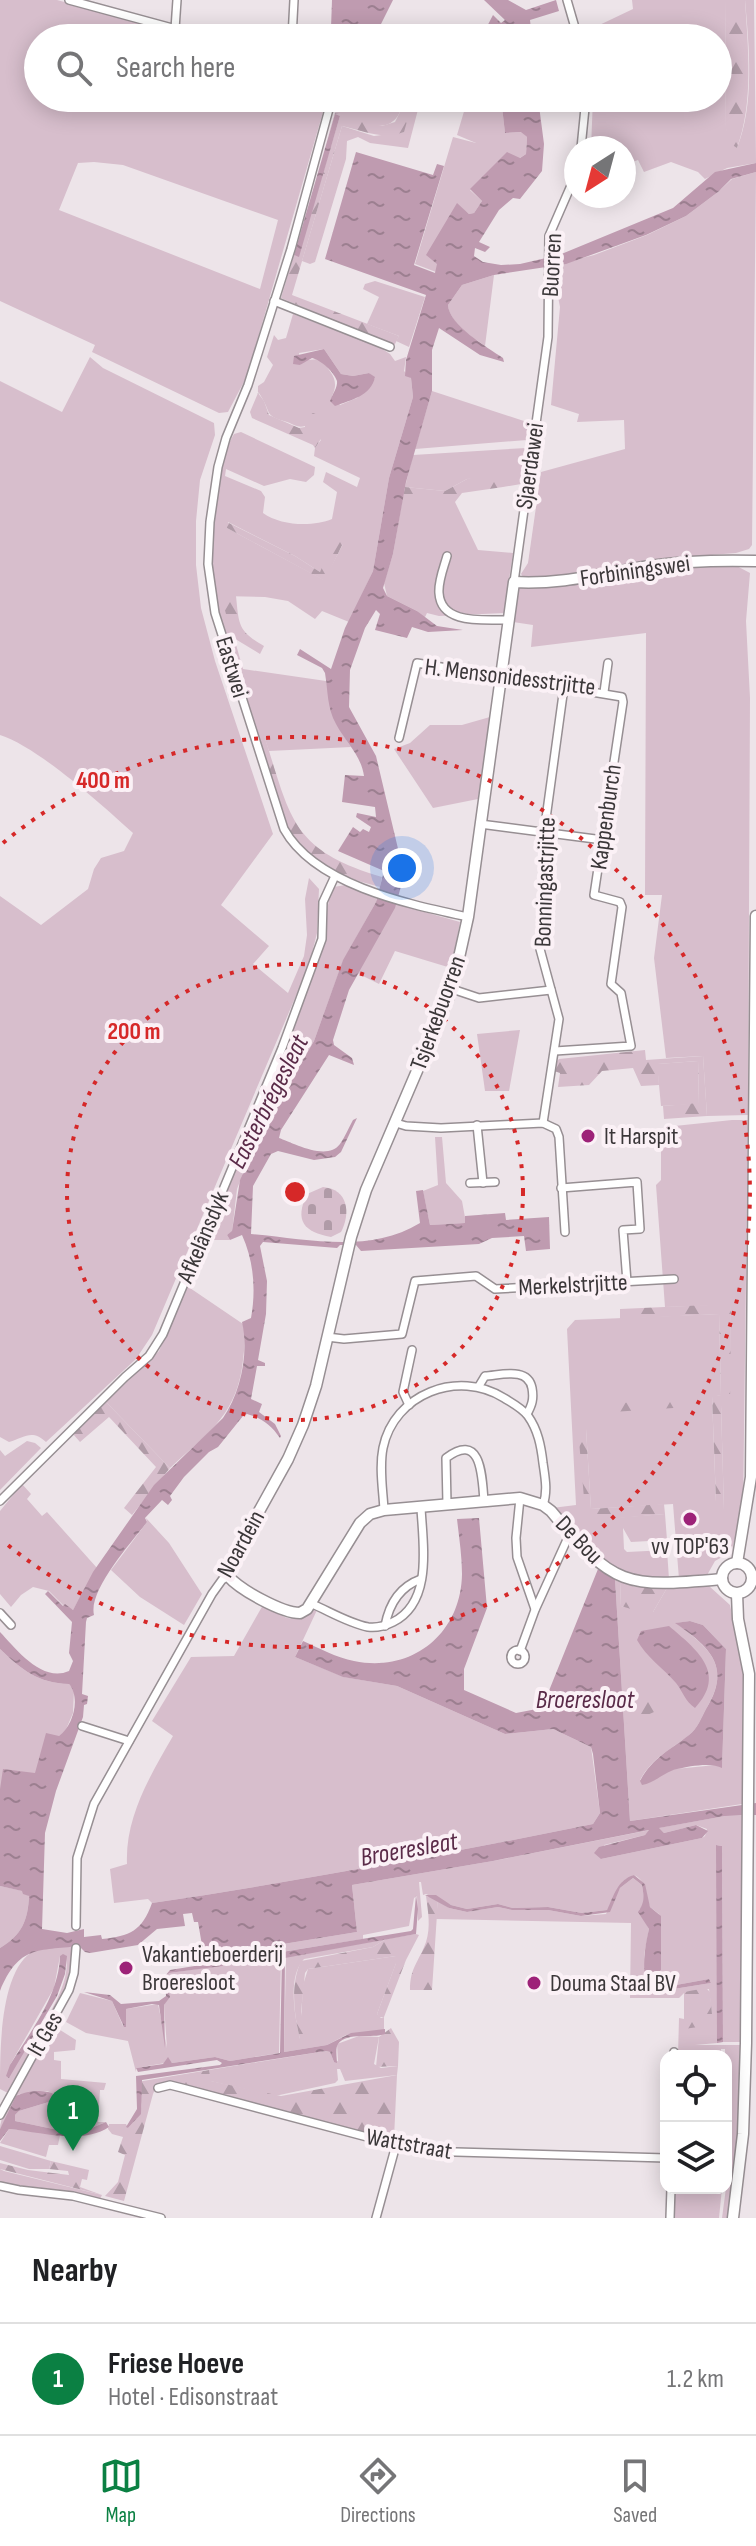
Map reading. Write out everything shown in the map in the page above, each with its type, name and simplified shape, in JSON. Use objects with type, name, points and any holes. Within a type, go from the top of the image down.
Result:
[{"type":"street","points":[[69,0],[157,24]]},
{"type":"street","points":[[175,24],[177,0]]},
{"type":"street","points":[[293,24],[294,0]]},
{"type":"street","points":[[567,0],[574,24]]},
{"type":"street","name":"Eastwei","points":[[328,112],[248,385],[218,467],[208,564],[215,613],[284,829],[294,847],[335,876],[429,909],[468,917]]},
{"type":"street","points":[[582,136],[585,112]]},
{"type":"street","name":"Buorren","points":[[550,313],[548,252],[551,229],[564,200]]},
{"type":"street","points":[[274,301],[390,347]]},
{"type":"street","name":"Sjaerdawei","points":[[501,677],[550,313]]},
{"type":"street","points":[[447,556],[438,591],[449,613],[458,618],[509,620]]},
{"type":"street","name":"Forbiningswei","points":[[514,582],[552,583],[651,566],[714,560],[756,561]]},
{"type":"street","name":"H. Mensonidesstrjitte","points":[[399,738],[417,663],[604,692],[608,663]]},
{"type":"street","name":"Tsjerkebuorren","points":[[327,1337],[347,1250],[366,1190],[452,989],[468,917],[501,677]]},
{"type":"street","name":"Bonningastrjitte","points":[[543,1123],[559,1019],[540,949],[547,891],[544,833],[564,687]]},
{"type":"street","name":"Kappenburch","points":[[555,1051],[631,1046],[621,993],[611,984],[622,907],[620,902],[594,895],[623,702],[622,697],[604,692]]},
{"type":"street","points":[[480,824],[603,840]]},
{"type":"street","name":"Afkelânsdyk","points":[[0,1501],[139,1367],[163,1334],[282,1048],[322,939],[323,902],[335,876]]},
{"type":"street","points":[[737,1563],[751,1477],[756,916]]},
{"type":"street","points":[[452,989],[479,998],[551,990]]},
{"type":"street","points":[[396,1123],[441,1128],[543,1123],[558,1133],[565,1232]]},
{"type":"street","points":[[477,1125],[483,1183]]},
{"type":"street","points":[[470,1183],[495,1182]]},
{"type":"street","points":[[561,1188],[637,1182],[640,1229],[623,1230],[627,1282]]},
{"type":"street","name":"Merkelstrjitte","points":[[327,1337],[344,1339],[402,1334],[415,1281],[476,1276],[495,1289],[674,1279]]},
{"type":"street","name":"Noardein","points":[[76,1926],[75,1871],[94,1804],[212,1594],[228,1576],[232,1560],[296,1442],[311,1401],[327,1337]]},
{"type":"street","points":[[409,1405],[403,1392],[412,1350]]},
{"type":"street","points":[[479,1386],[485,1376],[526,1376],[531,1382],[533,1396],[533,1405],[527,1414]]},
{"type":"street","points":[[228,1576],[242,1588],[293,1614],[307,1609],[360,1523],[370,1514],[384,1510],[383,1447],[397,1417],[415,1399],[442,1386],[479,1386],[495,1392],[527,1414],[540,1442],[546,1490],[543,1505]]},
{"type":"street","points":[[447,1504],[446,1458],[456,1451],[467,1449],[476,1455],[481,1466],[484,1501]]},
{"type":"street","points":[[520,1498],[517,1557],[535,1610]]},
{"type":"street","name":"De Bou","points":[[384,1510],[520,1498],[543,1505],[600,1564],[632,1581],[675,1584],[722,1579]]},
{"type":"street","points":[[310,1603],[346,1620],[370,1627],[385,1626],[402,1617],[418,1595],[421,1579],[421,1508]]},
{"type":"street","points":[[520,1651],[570,1533]]},
{"type":"street","points":[[737,1563],[747,1567],[753,1578],[747,1590],[737,1594],[726,1589],[722,1579],[725,1569],[737,1563]]},
{"type":"street","points":[[385,1626],[388,1609],[403,1589],[421,1579]]},
{"type":"street","points":[[733,2218],[739,2183],[744,2104],[748,1824],[749,1666],[738,1619],[737,1594]]},
{"type":"street","points":[[0,1613],[11,1625]]},
{"type":"street","points":[[82,1726],[129,1741]]},
{"type":"street","name":"It Ges","points":[[0,2115],[69,1990],[76,1948]]},
{"type":"street","name":"Wattstraat","points":[[158,2088],[170,2085],[396,2145],[438,2153],[660,2158]]},
{"type":"street","points":[[376,2218],[396,2145]]},
{"type":"street","points":[[0,2186],[73,2196],[161,2218]]},
{"type":"street","points":[[670,2218],[671,2194]]},
{"type":"street","points":[[111,2218],[114,2207]]},
{"type":"green space","points":[[0,0],[57,0],[145,24],[24,24],[24,112],[323,112],[247,376],[228,412],[219,413],[92,352],[95,345],[0,301]],"holes":[[[94,162],[123,165],[278,220],[260,289],[59,210],[78,163]]]},
{"type":"green space","points":[[632,0],[725,0],[725,24],[602,24],[633,9]]},
{"type":"green space","points":[[725,0],[745,0],[748,94],[737,148],[728,142],[726,129],[726,112],[732,112],[732,24],[725,24]]},
{"type":"green space","points":[[745,0],[754,0],[756,163],[727,168],[705,179],[698,172],[671,162],[644,172],[638,160],[636,136],[591,136],[592,112],[726,112],[726,129],[737,148],[743,131],[748,94]]},
{"type":"green space","points":[[400,112],[392,122],[375,126],[335,113]]},
{"type":"green space","points":[[400,112],[410,112],[404,132],[396,134],[380,135],[342,126],[292,295],[399,336],[394,346],[281,298],[294,255],[298,256],[340,116],[335,115],[325,147],[335,113],[382,126],[395,122]]},
{"type":"green space","points":[[403,112],[417,112],[408,148],[370,143],[358,137],[347,141],[346,159],[315,262],[302,261],[342,126],[374,136],[404,132]]},
{"type":"green space","points":[[464,112],[503,112],[505,133],[522,132],[527,137],[526,154],[470,190],[482,201],[474,213],[469,214],[457,204],[436,272],[415,264],[453,137],[476,143],[457,135]]},
{"type":"green space","points":[[756,172],[752,545],[736,553],[697,556],[560,578],[524,578],[521,574],[528,563],[541,472],[625,449],[624,420],[577,422],[579,414],[551,405],[560,307],[552,266],[594,255],[647,235],[686,216],[732,179]]},
{"type":"green space","points":[[494,275],[485,346],[457,323],[448,305],[462,285]]},
{"type":"green space","points":[[375,281],[425,297],[409,347],[396,341],[399,336],[367,324],[379,297],[363,289],[365,284]]},
{"type":"green space","points":[[293,314],[379,347],[395,361],[406,357],[404,371],[411,378],[413,397],[389,478],[373,571],[349,622],[322,611],[315,619],[288,601],[222,596],[243,669],[326,681],[343,735],[351,747],[269,751],[264,736],[257,737],[226,645],[213,594],[210,547],[214,497],[218,474],[234,434],[241,432],[315,467],[314,475],[306,482],[290,479],[264,486],[226,469],[225,476],[261,491],[265,497],[263,513],[279,521],[307,524],[332,519],[337,492],[323,482],[326,472],[357,487],[360,478],[314,456],[321,440],[305,426],[296,426],[272,416],[258,392],[258,386],[264,382],[273,365],[267,357],[274,335],[278,340],[286,338]],"holes":[[[324,349],[341,374],[353,376],[369,373],[375,378],[357,398],[340,405],[332,396],[335,385],[333,376],[320,359],[306,360],[300,365],[299,353]],[[228,522],[320,572],[343,544],[324,580],[227,528]]]},
{"type":"green space","points":[[90,357],[103,368],[214,423],[215,435],[200,480],[196,521],[196,565],[201,608],[215,661],[273,834],[221,905],[269,946],[253,964],[288,993],[304,956],[307,935],[305,899],[309,878],[319,889],[317,933],[309,965],[152,1335],[136,1359],[46,1442],[32,1435],[9,1442],[0,1437],[0,896],[41,925],[88,889],[101,858],[124,851],[133,833],[51,764],[0,735],[0,381],[62,412]]},
{"type":"green space","points":[[432,391],[530,423],[527,440],[415,449]]},
{"type":"green space","points":[[258,393],[269,415],[299,428],[305,427],[305,418],[313,413],[318,415],[323,432],[315,448],[252,418],[250,412]]},
{"type":"green space","points":[[526,448],[521,484],[503,487],[503,476],[467,479],[445,491],[405,487],[413,455]]},
{"type":"green space","points":[[478,476],[503,476],[503,487],[462,493],[455,502],[402,502],[405,487],[445,491]]},
{"type":"green space","points":[[402,502],[455,502],[478,550],[513,553],[504,613],[439,616],[427,613],[424,619],[417,611],[387,596],[384,583],[393,554]]},
{"type":"green space","points":[[227,522],[320,572],[335,539],[343,543],[325,581],[227,528]]},
{"type":"green space","points":[[733,564],[750,573],[746,621],[750,698],[748,1115],[707,1116],[703,1056],[666,1058],[654,958],[662,895],[645,895],[646,633],[531,647],[533,625],[513,622],[520,586],[672,566]]},
{"type":"green space","points":[[221,595],[236,596],[241,626],[264,646],[260,654],[232,637]]},
{"type":"green space","points":[[490,717],[478,799],[433,808],[394,749],[410,743],[430,725],[462,725]]},
{"type":"green space","points":[[264,735],[281,789],[299,827],[329,855],[382,877],[380,887],[325,869],[300,847],[283,818],[271,785],[257,737]]},
{"type":"green space","points":[[345,885],[377,896],[376,902],[343,961],[314,1041],[264,1126],[245,1168],[237,1189],[232,1232],[227,1235],[230,1240],[206,1240],[290,1039],[315,966],[331,891],[334,887]]},
{"type":"green space","points":[[396,904],[460,922],[451,968],[395,951],[379,984],[357,973]]},
{"type":"green space","points":[[520,1030],[509,1091],[485,1091],[477,1034]]},
{"type":"green space","points":[[645,1050],[646,1060],[703,1056],[707,1116],[664,1119],[663,1106],[699,1103],[698,1061],[658,1064],[659,1085],[641,1086],[633,1068],[602,1071],[589,1085],[558,1087],[560,1073],[554,1071],[559,1059]]},
{"type":"green space","points":[[698,1061],[699,1104],[661,1106],[657,1064]]},
{"type":"green space","points":[[748,1120],[743,1511],[731,1552],[715,1561],[706,1577],[679,1579],[673,1504],[591,1509],[586,1429],[586,1520],[665,1514],[667,1540],[631,1542],[623,1528],[624,1549],[627,1552],[667,1550],[669,1579],[630,1577],[604,1563],[552,1508],[576,1505],[567,1329],[575,1320],[719,1314],[721,1395],[712,1397],[716,1502],[708,1502],[724,1510],[721,1405],[729,1405],[731,1305],[665,1307],[656,1185],[661,1180],[661,1131],[665,1127]]},
{"type":"green space","points":[[435,1137],[442,1137],[446,1183],[462,1201],[466,1223],[430,1225],[423,1191],[438,1185]]},
{"type":"green space","points":[[323,1187],[338,1192],[345,1203],[344,1225],[341,1232],[331,1237],[314,1232],[302,1218],[301,1211],[307,1194]]},
{"type":"green space","points":[[187,1286],[243,1324],[244,1351],[238,1385],[225,1413],[170,1468],[106,1402],[159,1351]]},
{"type":"green space","points":[[731,1304],[730,1405],[721,1406],[724,1510],[720,1511],[707,1502],[716,1501],[712,1396],[721,1395],[719,1314],[620,1319],[620,1309]]},
{"type":"green space","points":[[703,1396],[704,1406],[597,1413],[597,1405]]},
{"type":"green space","points":[[106,1402],[170,1468],[132,1515],[124,1508],[156,1467],[109,1417],[80,1442],[73,1434]]},
{"type":"green space","points":[[578,1429],[586,1429],[591,1509],[664,1504],[665,1514],[586,1521]]},
{"type":"green space","points":[[27,1441],[41,1448],[0,1490],[0,1450],[5,1456]]},
{"type":"green space","points":[[22,1484],[31,1494],[27,1499],[42,1516],[47,1512],[97,1568],[73,1610],[64,1606],[49,1591],[33,1587],[11,1607],[0,1594],[0,1511]]},
{"type":"green space","points":[[146,1518],[169,1543],[202,1594],[184,1625],[140,1597],[111,1570],[147,1522]]},
{"type":"green space","points":[[615,1579],[620,1581],[621,1606],[653,1612],[667,1588],[709,1586],[730,1605],[743,1666],[742,1804],[630,1821]],"holes":[[[690,1621],[703,1625],[726,1649],[722,1767],[675,1769],[640,1780],[656,1760],[695,1729],[714,1694],[717,1681],[714,1660],[699,1641],[676,1623]]]},
{"type":"green space","points":[[620,1581],[635,1587],[667,1588],[653,1612],[641,1612],[621,1606]]},
{"type":"green space","points":[[263,1605],[290,1618],[300,1618],[317,1610],[295,1657],[344,1677],[397,1686],[505,1734],[553,1729],[591,1747],[600,1813],[593,1824],[262,1886],[152,1903],[148,1899],[114,1903],[110,1869],[127,1864],[127,1847],[135,1813],[173,1736],[152,1721],[191,1657],[234,1656]]},
{"type":"green space","points":[[0,1649],[31,1674],[48,1681],[69,1684],[74,1690],[73,1713],[64,1734],[59,1736],[35,1774],[0,1789]]},
{"type":"green space","points":[[625,1692],[650,1695],[659,1706],[654,1712],[627,1724]]},
{"type":"green space","points":[[725,1816],[742,1816],[742,2042],[723,2042],[722,1846],[717,1845],[717,2043],[695,2045],[742,2045],[736,2175],[728,2218],[722,2218],[725,2194],[732,2194],[732,2050],[678,2050],[679,2018],[684,2019],[684,2028],[712,2014],[709,1989],[685,1992],[679,1998],[630,1998],[631,1923],[436,1919],[438,1899],[423,1895],[419,1882],[422,1917],[418,1921],[417,1896],[409,1926],[363,1935],[363,1939],[205,1964],[204,1957],[357,1932],[352,1885],[650,1830],[645,1835],[604,1845],[601,1859],[702,1838],[707,1829],[696,1825],[664,1833],[658,1828]],"holes":[[[634,1875],[644,1885],[650,1907],[661,1920],[661,1970],[652,1980],[653,1986],[709,1979],[711,1983],[661,1991],[646,1983],[644,1955],[649,1929],[639,1910],[645,1903],[642,1885],[633,1878],[620,1888],[606,1914],[581,1916],[548,1910],[512,1910],[498,1907],[467,1912],[449,1908],[439,1900],[467,1909],[498,1904],[513,1908],[548,1907],[582,1913],[607,1910],[623,1881]]]},
{"type":"green space","points":[[0,1886],[23,1891],[29,1896],[22,1926],[14,1938],[0,1948]]},
{"type":"green space","points":[[426,1896],[438,1899],[432,1990],[410,1990],[413,1970],[428,1936]]},
{"type":"green space","points":[[419,1935],[384,2017],[377,2014],[396,1956],[308,1969],[301,2012],[307,2038],[300,2039],[294,2000],[295,1980],[301,1961],[373,1947],[386,1939]]},
{"type":"green space","points":[[386,1939],[373,1947],[304,1959],[294,1986],[300,2039],[303,1985],[308,1969],[396,1956],[398,1958],[377,2014],[384,2017],[384,2030],[346,2035],[327,2045],[284,2052],[286,1957]]},
{"type":"green space","points":[[72,1947],[72,1969],[58,2008],[8,2093],[0,2089],[0,2072],[4,2011],[9,1991],[23,1959],[35,1950]],"holes":[[[65,1955],[67,1967],[50,2013],[10,2065],[54,1988],[60,1956]]]},
{"type":"green space","points":[[281,1957],[279,2053],[230,2061],[215,2057],[172,2063],[168,2058],[165,2063],[136,2068],[136,2072],[128,2041],[86,2033],[66,2022],[80,1993],[112,2001],[123,2026],[126,2026],[126,2009],[158,2004],[167,2048],[164,2005],[170,1993],[169,1973]]},
{"type":"green space","points":[[706,1988],[710,1992],[710,2022],[705,2026],[684,2029],[684,1992]]},
{"type":"green space","points":[[52,2028],[76,2040],[75,2050],[54,2052],[54,2060],[61,2061],[61,2079],[106,2083],[104,2090],[100,2090],[98,2122],[106,2122],[77,2134],[15,2121],[19,2111],[62,2098],[72,2087],[67,2086],[54,2094],[47,2091],[19,2094],[0,2129],[6,2107]]},
{"type":"green space","points":[[391,2028],[399,2042],[398,2066],[376,2067],[379,2037]]},
{"type":"green space","points":[[359,2036],[379,2037],[374,2064],[381,2068],[398,2066],[397,2075],[345,2081],[340,2069],[337,2069],[338,2080],[335,2083],[275,2096],[210,2081],[209,2070],[326,2051],[330,2052],[334,2062],[338,2061],[337,2044]]},
{"type":"green space","points":[[209,2070],[211,2081],[281,2096],[397,2075],[394,2138],[392,2140],[171,2082],[157,2085],[153,2094],[124,2201],[105,2196],[118,2182],[125,2155],[118,2152],[123,2137],[112,2134],[109,2124],[126,2124],[128,2128],[138,2117],[141,2102],[137,2082]]},
{"type":"green space","points":[[9,2129],[60,2135],[58,2145],[49,2145],[46,2157],[0,2143]]},
{"type":"green space","points":[[0,2146],[51,2161],[49,2169],[29,2169],[0,2160]]},
{"type":"green space","points":[[51,2161],[89,2170],[87,2180],[82,2179],[80,2187],[102,2195],[0,2169],[0,2163],[69,2175],[68,2171],[49,2169]]},
{"type":"green space","points":[[0,2169],[102,2195],[100,2199],[67,2191],[7,2184],[0,2182]]},
{"type":"green space","points":[[675,2194],[721,2194],[719,2218],[674,2218]]},
{"type":"water","points":[[332,0],[393,0],[381,24],[331,24]]},
{"type":"water","points":[[484,0],[508,0],[526,10],[556,0],[559,11],[530,20],[530,24],[488,24],[493,15],[501,23],[505,20]]},
{"type":"water","name":"Broeresloot","points":[[503,112],[540,112],[544,144],[542,171],[520,199],[513,198],[499,210],[479,242],[490,247],[485,252],[475,248],[474,256],[483,262],[501,265],[559,255],[673,208],[715,172],[756,163],[756,172],[731,179],[686,216],[646,235],[566,264],[494,275],[462,285],[448,305],[450,313],[462,328],[503,358],[504,362],[480,355],[439,328],[432,350],[432,391],[406,482],[393,554],[383,588],[387,596],[417,611],[437,626],[463,630],[428,632],[412,627],[407,638],[375,630],[380,614],[376,610],[365,628],[350,670],[349,707],[376,756],[403,879],[395,908],[349,990],[333,1040],[334,1045],[352,1058],[354,1065],[329,1055],[281,1130],[279,1138],[309,1149],[327,1151],[340,1144],[357,1118],[341,1152],[335,1157],[314,1160],[278,1151],[271,1154],[253,1186],[251,1234],[338,1242],[400,1233],[420,1223],[416,1191],[423,1190],[430,1225],[465,1223],[465,1216],[505,1213],[506,1220],[549,1217],[550,1249],[526,1251],[524,1236],[492,1238],[479,1244],[361,1251],[356,1245],[340,1245],[337,1248],[263,1242],[260,1246],[267,1281],[266,1314],[258,1360],[265,1366],[257,1366],[251,1399],[262,1404],[259,1412],[275,1424],[281,1436],[262,1420],[247,1414],[243,1416],[218,1447],[184,1477],[170,1496],[172,1500],[168,1505],[162,1500],[145,1518],[147,1522],[104,1580],[94,1605],[94,1615],[86,1622],[82,1694],[88,1696],[87,1704],[84,1705],[83,1717],[56,1791],[45,1833],[42,1929],[67,1933],[84,1929],[84,1937],[101,1935],[102,1939],[112,1938],[127,1934],[139,1926],[152,1903],[262,1886],[593,1824],[600,1813],[591,1747],[553,1729],[505,1734],[397,1686],[343,1677],[295,1657],[303,1641],[341,1658],[375,1663],[413,1655],[429,1644],[443,1631],[453,1615],[459,1595],[462,1567],[457,1519],[479,1518],[487,1608],[464,1669],[464,1690],[516,1713],[542,1708],[598,1569],[615,1579],[630,1821],[756,1803],[756,1815],[725,1816],[659,1828],[664,1833],[696,1825],[708,1831],[702,1838],[601,1859],[594,1853],[599,1847],[645,1835],[649,1830],[352,1885],[357,1932],[204,1957],[198,1922],[194,1922],[192,1913],[183,1914],[185,1926],[157,1929],[138,1945],[90,1953],[79,1946],[31,1953],[15,1965],[0,1991],[0,1948],[14,1938],[22,1926],[29,1896],[22,1891],[0,1886],[0,1789],[3,1769],[35,1773],[46,1733],[59,1736],[64,1731],[75,1704],[69,1684],[48,1681],[31,1674],[0,1649],[0,1632],[40,1668],[49,1672],[69,1671],[73,1661],[69,1653],[72,1622],[45,1594],[48,1591],[63,1606],[65,1604],[73,1610],[93,1572],[154,1485],[223,1418],[229,1408],[239,1384],[244,1359],[242,1322],[251,1318],[253,1297],[253,1276],[242,1235],[230,1240],[227,1235],[232,1231],[240,1180],[264,1126],[314,1041],[343,960],[376,902],[384,871],[338,851],[353,827],[360,832],[363,829],[369,832],[371,827],[356,817],[357,813],[376,817],[375,807],[342,802],[345,775],[364,776],[362,769],[333,718],[325,673],[322,668],[297,655],[300,649],[331,669],[345,628],[373,571],[389,478],[413,397],[411,378],[405,376],[406,360],[426,295],[325,259],[356,152],[433,175],[437,164],[444,166],[414,265],[435,273],[437,264],[426,255],[457,203],[469,214],[474,213],[482,201],[470,189],[507,152],[520,158],[526,154],[527,137],[521,132],[505,133]]},
{"type":"water","points":[[335,114],[340,116],[299,257],[294,255]]},
{"type":"water","points":[[324,349],[341,374],[353,376],[369,373],[375,377],[369,389],[335,406],[330,401],[337,381],[327,367],[312,358],[300,365],[293,364],[294,356]]},
{"type":"water","points":[[690,1621],[703,1625],[726,1649],[722,1768],[707,1765],[672,1770],[642,1785],[640,1781],[650,1766],[695,1729],[714,1694],[717,1670],[713,1659],[698,1641],[675,1623]]},
{"type":"water","points":[[669,1626],[698,1653],[708,1673],[709,1684],[695,1708],[637,1640],[641,1631]]},
{"type":"water","points":[[716,1845],[722,1846],[723,2042],[717,2043]]},
{"type":"water","points":[[634,1875],[645,1884],[650,1907],[661,1916],[661,1970],[652,1980],[653,1986],[709,1979],[711,1983],[661,1991],[650,1989],[644,1968],[649,1929],[638,1912],[643,1899],[642,1885],[633,1878],[620,1888],[610,1912],[581,1916],[548,1910],[498,1907],[467,1912],[449,1908],[425,1895],[436,1895],[451,1905],[467,1909],[498,1904],[582,1913],[607,1910],[620,1885]]},
{"type":"water","points":[[416,1895],[416,1934],[285,1958],[284,2052],[327,2045],[351,2033],[385,2029],[385,2034],[342,2040],[337,2046],[337,2063],[326,2051],[142,2080],[141,2114],[126,2127],[137,2109],[136,2076],[222,2063],[217,2060],[138,2072],[136,2068],[163,2064],[168,2057],[172,2063],[215,2057],[230,2061],[280,2053],[282,1958],[169,1973],[170,1997],[164,2005],[165,2048],[159,2005],[126,2009],[124,2027],[112,2001],[84,1992],[110,1995],[121,2004],[159,2001],[166,1996],[165,1976],[170,1970],[411,1931]]},
{"type":"water","points":[[63,1954],[67,1956],[65,1974],[57,1996],[9,2078],[6,2076],[10,2065],[49,1999]]},
{"type":"water","points":[[67,2086],[73,2088],[62,2098],[19,2111],[15,2121],[77,2134],[106,2122],[109,2127],[74,2136],[9,2129],[0,2141],[0,2129],[16,2096],[35,2091],[54,2094]]},
{"type":"place","name":"It Harspit","points":[[588,1136]]},
{"type":"place","name":"vv TOP'63","points":[[690,1519]]},
{"type":"place","name":"Vakantieboerderij Broeresloot","points":[[126,1968]]},
{"type":"place","name":"Douma Staal BV","points":[[534,1983]]},
{"type":"place","name":"Friese Hoeve","points":[[73,2151]]},
{"type":"water label","name":"Easterbrégesleat","points":[[269,1102]]},
{"type":"water label","name":"Broeresleat","points":[[409,1850]]}]
